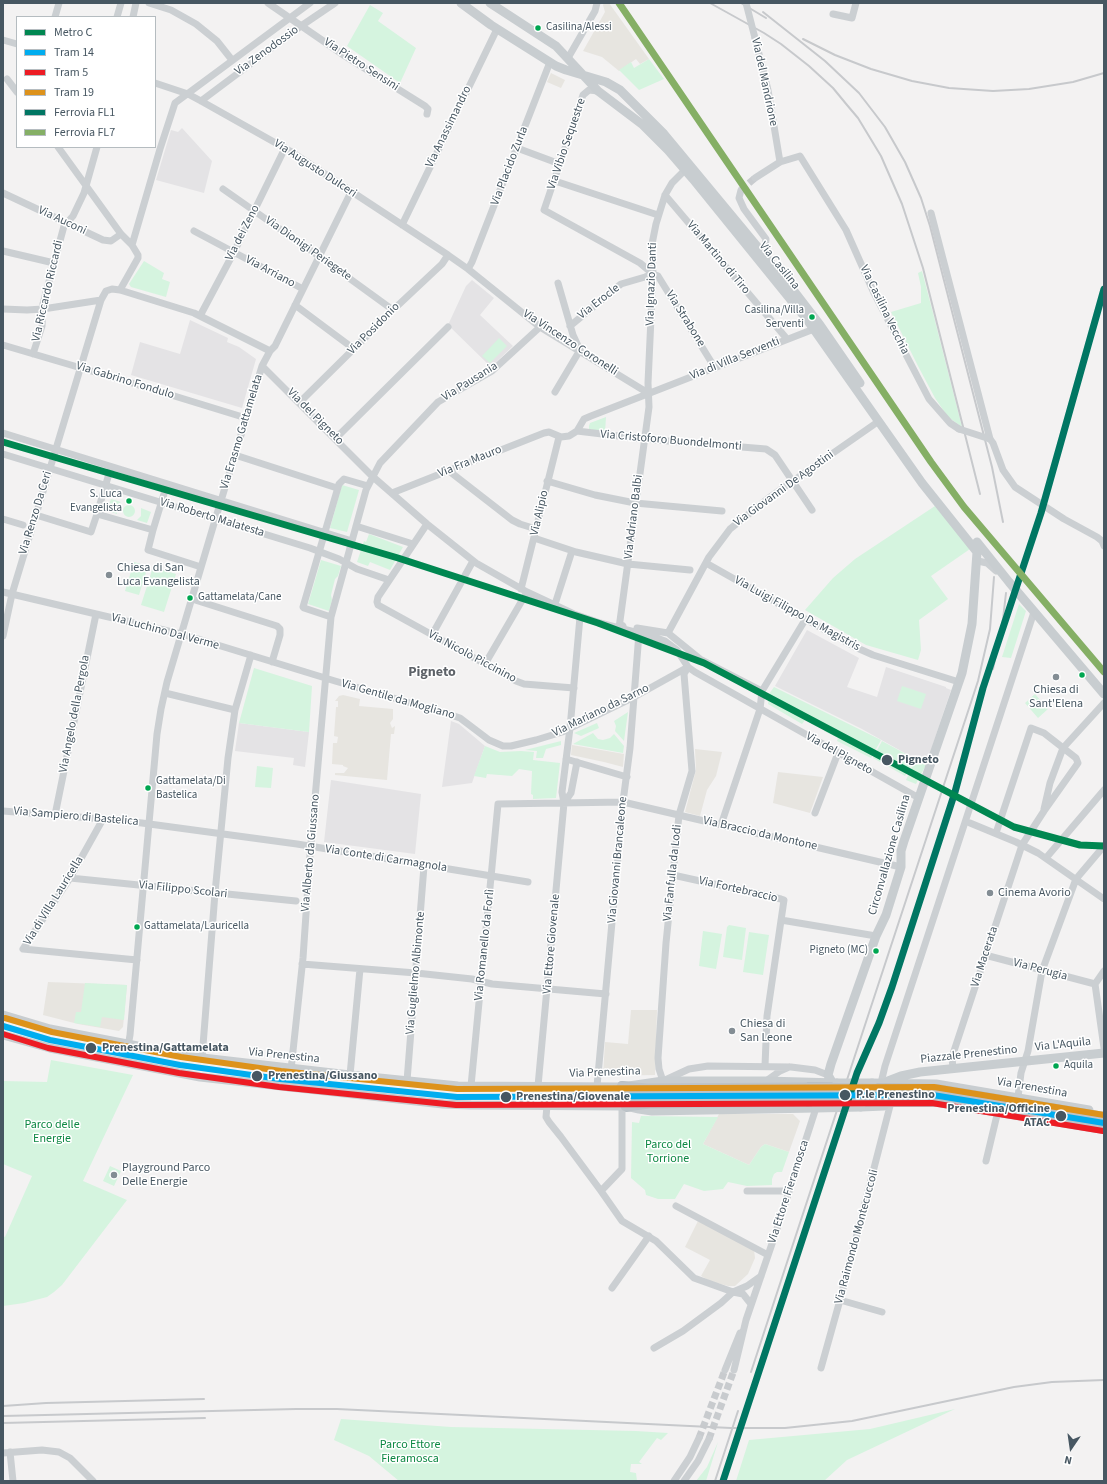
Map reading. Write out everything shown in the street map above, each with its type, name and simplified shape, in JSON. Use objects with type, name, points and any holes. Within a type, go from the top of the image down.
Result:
[{"type":"highway","points":[[622,1087],[650,1089],[815,1088],[932,1090],[1104,1118]]},
{"type":"highway","points":[[624,1106],[649,1103],[926,1100],[952,1102],[1104,1128]]},
{"type":"main road","name":"Via Casilina","points":[[461,3],[497,29],[550,62],[563,69],[609,83],[622,93],[664,134],[759,248],[820,325],[931,485],[1009,582],[1104,694]]},
{"type":"main road","name":"Via Casilina","points":[[490,3],[554,44],[598,91],[649,130],[685,170],[814,329],[922,483],[976,548],[978,553],[978,561]]},
{"type":"main road","name":"Circonvallazione Casilina","points":[[832,1080],[833,1060],[876,936],[884,921],[902,867],[902,851],[959,682],[972,624],[978,561]]},
{"type":"main road","name":"Via Prenestina","points":[[3,1015],[50,1029],[202,1058],[407,1081],[471,1086],[622,1087],[663,1081],[832,1080],[877,1083]]},
{"type":"main road","points":[[3,1035],[50,1048],[200,1077],[457,1105],[624,1106],[639,1110],[652,1111],[861,1107],[887,1105],[931,1106],[997,1115],[1104,1134]]},
{"type":"main road","name":"Via L'Aquila","points":[[1025,1061],[1104,1053]]},
{"type":"main road","name":"Piazzale Prenestino","points":[[877,1083],[920,1072],[1025,1061]]},
{"type":"main road","points":[[887,1105],[902,1093],[920,1072]]},
{"type":"main road","name":"Piazzale Prenestino","points":[[877,1083],[932,1084],[956,1087]]},
{"type":"main road","name":"Via Prenestina","points":[[956,1087],[1104,1113]]},
{"type":"street","points":[[55,16],[58,3]]},
{"type":"street","points":[[117,16],[121,3]]},
{"type":"street","points":[[133,16],[136,3]]},
{"type":"street","points":[[149,3],[171,10],[196,24],[217,41],[232,60]]},
{"type":"street","name":"Via Pietro Sensini","points":[[268,3],[345,56],[425,106],[428,110],[427,114]]},
{"type":"street","name":"Via Zenodossio","points":[[132,245],[175,103],[310,3]]},
{"type":"street","name":"Via Zenodossio","points":[[201,100],[301,26],[335,3]]},
{"type":"street","points":[[568,58],[592,17],[597,3]]},
{"type":"street","name":"Via del Mandrione","points":[[746,3],[768,86],[780,162]]},
{"type":"street","points":[[833,14],[852,18],[856,3]]},
{"type":"street","name":"Via Anassimandro","points":[[402,225],[497,29]]},
{"type":"street","points":[[3,40],[16,44]]},
{"type":"street","name":"Via Placido Zurla","points":[[468,269],[473,261],[550,62]]},
{"type":"street","points":[[7,79],[16,91]]},
{"type":"street","name":"Via Augusto Dulceri","points":[[156,83],[201,100],[285,148],[468,269]]},
{"type":"street","name":"Via Vibio Sequestre","points":[[544,210],[584,94],[589,90],[598,91]]},
{"type":"street","points":[[59,148],[121,234],[132,245],[138,254],[138,257],[120,290]]},
{"type":"street","name":"Via Riccardo Riccardi","points":[[33,354],[42,326],[43,309],[64,226],[73,216],[84,193],[97,148]]},
{"type":"street","name":"Via dei Zeno","points":[[200,316],[234,252],[285,148]]},
{"type":"street","points":[[517,148],[560,164]]},
{"type":"street","name":"Via Casilina Vecchia","points":[[780,162],[798,157],[846,230],[874,294],[929,399],[948,421],[959,429],[990,439]]},
{"type":"street","points":[[755,178],[780,162]]},
{"type":"street","name":"Via Ignazio Danti","points":[[648,393],[653,274],[652,244],[658,215],[665,195],[672,183],[685,170]]},
{"type":"street","points":[[555,181],[658,215]]},
{"type":"street","name":"Via Dionigi Periegete","points":[[223,189],[393,310]]},
{"type":"street","points":[[741,190],[739,198],[744,209],[766,239],[765,247],[762,249],[759,248]]},
{"type":"street","points":[[262,366],[275,346],[351,192]]},
{"type":"street","name":"Via Auconi","points":[[3,193],[107,242],[121,234]]},
{"type":"street","name":"Via Martino di Tiro","points":[[665,195],[787,339]]},
{"type":"street","name":"Via Strabone","points":[[544,210],[640,263],[653,274],[658,276],[715,368]]},
{"type":"street","points":[[931,213],[990,439],[993,442],[1002,468],[1008,478],[1020,491],[1077,527],[1097,537],[1102,541],[1104,546]]},
{"type":"street","name":"Via Arriano","points":[[194,231],[303,289]]},
{"type":"street","points":[[3,250],[54,263]]},
{"type":"street","name":"Via Posidonio","points":[[300,402],[442,264],[448,255]]},
{"type":"street","name":"Via Vincenzo Coronelli","points":[[468,269],[540,327],[580,350],[648,393]]},
{"type":"street","name":"Via Erocle","points":[[570,326],[621,284],[653,274]]},
{"type":"street","points":[[556,392],[580,350],[570,326],[558,283]]},
{"type":"street","points":[[3,309],[43,309],[101,300],[106,291],[112,289],[120,290],[200,316],[270,352]]},
{"type":"street","name":"Via Renzo Da Ceri","points":[[3,636],[12,594],[101,300]]},
{"type":"street","points":[[295,305],[354,349]]},
{"type":"street","points":[[336,438],[448,327]]},
{"type":"street","name":"Via Pausania","points":[[352,541],[372,476],[386,456],[438,402],[492,371],[540,327]]},
{"type":"street","name":"Via di Villa Serventi","points":[[577,431],[584,419],[814,329]]},
{"type":"street","name":"Via Gabrino Fondulo","points":[[3,345],[246,418]]},
{"type":"street","name":"Via del Pigneto","points":[[262,366],[300,402],[372,476],[427,524],[473,561],[524,591],[580,617],[656,637],[666,642],[677,650],[688,667],[695,672],[919,798]]},
{"type":"street","name":"Via Erasmo Gattamelata","points":[[125,1063],[129,1045],[157,734],[165,693],[181,634],[262,366]]},
{"type":"street","name":"Via Adriano Balbi","points":[[619,628],[649,407],[648,393]]},
{"type":"street","name":"Via Giovanni De Agostini","points":[[668,633],[706,563],[730,529],[792,482],[879,421]]},
{"type":"street","points":[[559,436],[569,436],[577,431]]},
{"type":"street","name":"Via Cristoforo Buondelmonti","points":[[577,431],[644,439],[766,450],[775,456],[792,482]]},
{"type":"street","name":"Via Fra Mauro","points":[[392,493],[549,432],[559,436]]},
{"type":"street","name":"Via Roberto Malatesta","points":[[3,434],[352,541]]},
{"type":"street","name":"Via Alipio","points":[[485,664],[524,591],[536,529],[559,436]]},
{"type":"street","name":"Via Roberto Malatesta","points":[[3,454],[319,552],[357,569],[389,580]]},
{"type":"street","points":[[235,456],[338,488]]},
{"type":"street","points":[[36,515],[91,532],[111,467]]},
{"type":"street","points":[[449,471],[512,520],[536,529]]},
{"type":"street","points":[[331,617],[304,608],[303,606],[340,482],[344,479],[368,486]]},
{"type":"street","points":[[547,481],[595,495],[635,503],[722,511]]},
{"type":"street","points":[[792,482],[812,510]]},
{"type":"street","points":[[167,484],[148,550],[201,567]]},
{"type":"street","points":[[97,514],[153,530]]},
{"type":"street","points":[[3,519],[23,524]]},
{"type":"street","points":[[389,580],[427,524]]},
{"type":"street","points":[[356,526],[413,544]]},
{"type":"street","points":[[534,538],[572,551],[628,564],[690,570]]},
{"type":"street","name":"Via Alberto da Giussano","points":[[290,1088],[302,964],[331,617],[352,541]]},
{"type":"street","points":[[556,601],[572,551]]},
{"type":"street","points":[[432,635],[473,561]]},
{"type":"street","name":"Via Casilina","points":[[978,561],[983,561],[988,564],[1009,582]]},
{"type":"street","name":"Via Luigi Filippo De Magistris","points":[[706,563],[841,641],[864,651],[959,682]]},
{"type":"street","name":"Via Nicolò Piccinino","points":[[389,580],[377,598],[377,604],[379,606],[519,683],[574,688]]},
{"type":"street","name":"Via Luchino Dal Verme","points":[[3,592],[181,634],[325,678]]},
{"type":"street","points":[[192,599],[277,626],[280,629],[280,635],[272,662]]},
{"type":"street","points":[[887,1105],[891,1097],[890,1091],[886,1086],[877,1083],[885,1066],[1034,612]]},
{"type":"street","name":"Via Angelo della Pergola","points":[[55,815],[96,614]]},
{"type":"street","name":"Via Ettore Giovenale","points":[[538,1086],[564,803],[562,792],[570,728],[580,617]]},
{"type":"street","points":[[722,825],[760,709],[762,691],[805,620]]},
{"type":"street","name":"Via del Pigneto","points":[[619,628],[624,626],[668,633]]},
{"type":"street","name":"Via Giovanni Brancaleone","points":[[597,1086],[623,802],[627,777],[639,633]]},
{"type":"street","points":[[668,633],[700,659],[762,691]]},
{"type":"street","points":[[202,1058],[220,834],[228,758],[235,710],[251,655]]},
{"type":"street","name":"Via Mariano da Sarno","points":[[511,746],[545,738],[570,728],[634,697],[688,667]]},
{"type":"street","name":"Via Fanfulla da Lodi","points":[[663,1081],[659,1069],[658,1055],[666,943],[679,815],[692,771],[684,674],[688,667]]},
{"type":"street","name":"Via Gentile da Mogliano","points":[[325,678],[460,718],[493,743],[503,746],[511,746]]},
{"type":"street","points":[[165,693],[235,710]]},
{"type":"street","points":[[1044,811],[1049,787],[1064,748],[1104,702]]},
{"type":"street","points":[[996,833],[1031,728],[1044,733],[1064,748]]},
{"type":"street","name":"Via Macerata","points":[[953,1069],[952,1057],[1022,845],[1078,763],[1076,758],[1064,748]]},
{"type":"street","points":[[815,813],[838,753]]},
{"type":"street","points":[[566,759],[627,777]]},
{"type":"street","name":"Via Ettore Giovenale","points":[[564,803],[571,793],[577,762]]},
{"type":"street","points":[[1046,858],[1104,790]]},
{"type":"street","name":"Via Braccio da Montone","points":[[498,804],[623,802],[902,867]]},
{"type":"street","name":"Via Romanello da Forlì","points":[[471,1086],[498,804]]},
{"type":"street","name":"Via Sampiero di Bastelica","points":[[3,811],[150,824]]},
{"type":"street","name":"Via di Villa Lauricella","points":[[103,819],[70,878],[23,949],[137,960]]},
{"type":"street","points":[[970,823],[996,833],[1046,858],[1104,898]]},
{"type":"street","name":"Via Conte di Carmagnola","points":[[150,824],[311,847],[528,882]]},
{"type":"street","points":[[1025,1061],[1042,971],[1076,879],[1104,846]]},
{"type":"street","name":"Via Guglielmo Albimonte","points":[[407,1081],[424,866]]},
{"type":"street","name":"Via Fortebraccio","points":[[673,875],[782,899],[784,902],[781,920],[876,936]]},
{"type":"street","name":"Via Filippo Scolari","points":[[70,878],[296,901]]},
{"type":"street","points":[[765,1066],[767,1016],[781,920]]},
{"type":"street","name":"Via Perugia","points":[[985,955],[1095,984]]},
{"type":"street","points":[[302,964],[416,973],[472,979],[481,982],[606,994]]},
{"type":"street","points":[[350,1075],[360,969]]},
{"type":"street","points":[[1104,971],[1095,984],[1104,1048]]},
{"type":"street","name":"Piazzale Prenestino","points":[[1018,1098],[1021,1073],[1025,1061]]},
{"type":"street","name":"Via Prenestina","points":[[663,1081],[689,1069],[700,1066],[791,1067],[815,1070],[832,1080]]},
{"type":"street","points":[[766,1081],[777,1073],[791,1067]]},
{"type":"street","name":"Via Raimondo Montecuccoli","points":[[821,1368],[840,1300],[887,1105]]},
{"type":"street","points":[[547,1106],[548,1120],[602,1191],[622,1221],[649,1236],[665,1249],[690,1276],[733,1292],[743,1294],[751,1304]]},
{"type":"street","points":[[602,1191],[622,1170],[624,1106]]},
{"type":"street","name":"Via Ettore Fieramosca","points":[[734,1370],[751,1304],[816,1108]]},
{"type":"street","points":[[986,1161],[997,1115]]},
{"type":"street","points":[[747,1191],[789,1191]]},
{"type":"street","points":[[676,1206],[768,1255]]},
{"type":"street","points":[[612,1288],[649,1236]]},
{"type":"street","points":[[654,1348],[683,1331],[721,1303],[733,1292],[746,1286],[761,1275]]},
{"type":"street","points":[[840,1300],[882,1312]]},
{"type":"street","name":"Via Ettore Fieramosca","points":[[725,1370],[746,1320]]},
{"type":"street","points":[[674,1481],[690,1457],[699,1438]]},
{"type":"street","points":[[684,1481],[698,1461],[709,1438]]},
{"type":"street","points":[[13,1481],[7,1453],[45,1450],[62,1453],[73,1461],[93,1481]]},
{"type":"shaded area","points":[[604,3],[609,3],[649,59],[640,64],[636,59],[619,71],[602,57],[583,51],[605,12],[603,5]]},
{"type":"shaded area","points":[[551,73],[565,80],[561,88],[547,82]]},
{"type":"shaded area","points":[[182,128],[212,161],[204,193],[156,180],[171,130],[178,132]]},
{"type":"shaded area","points":[[472,280],[494,298],[480,315],[513,346],[491,367],[448,325],[466,286]]},
{"type":"shaded area","points":[[190,320],[228,338],[227,342],[239,347],[256,359],[242,408],[131,375],[140,342],[180,354]]},
{"type":"shaded area","points":[[807,630],[859,658],[847,687],[877,697],[886,667],[951,690],[926,765],[862,729],[775,686]]},
{"type":"shaded area","points":[[343,695],[360,699],[359,706],[393,709],[393,719],[390,723],[392,728],[395,726],[394,734],[391,734],[387,780],[335,775],[335,773],[344,773],[348,768],[343,765],[332,764],[333,743],[337,743],[338,737],[334,736],[336,707],[338,707],[338,701],[335,701],[339,696]]},
{"type":"shaded area","points":[[451,721],[459,724],[485,746],[472,783],[442,787]]},
{"type":"shaded area","points":[[239,723],[309,732],[305,767],[293,765],[294,758],[235,751]]},
{"type":"shaded area","points":[[572,745],[624,754],[623,767],[571,755]]},
{"type":"shaded area","points":[[695,749],[722,752],[716,776],[707,790],[700,816],[685,812],[696,770]]},
{"type":"shaded area","points":[[778,772],[823,777],[810,813],[773,803]]},
{"type":"shaded area","points":[[331,780],[421,794],[415,854],[324,842]]},
{"type":"shaded area","points":[[48,982],[127,985],[123,1027],[119,1031],[78,1024],[43,1015]]},
{"type":"shaded area","points":[[631,1010],[657,1010],[655,1075],[603,1076],[605,1042],[628,1044]]},
{"type":"shaded area","points":[[719,1114],[793,1114],[800,1121],[789,1152],[765,1144],[761,1147],[749,1165],[703,1144]]},
{"type":"shaded area","points":[[698,1221],[754,1250],[755,1258],[748,1274],[735,1286],[728,1286],[710,1281],[701,1276],[710,1260],[685,1247]]},
{"type":"green space","points":[[370,5],[383,13],[378,21],[416,48],[400,83],[347,46]]},
{"type":"green space","points":[[649,59],[664,79],[639,90],[619,70],[631,62],[634,68]]},
{"type":"green space","points":[[144,261],[164,273],[162,279],[170,282],[166,297],[131,287],[129,284]]},
{"type":"green space","points":[[922,271],[962,427],[948,417],[935,398],[891,312],[921,303],[921,287],[918,273]]},
{"type":"green space","points":[[499,338],[507,346],[490,363],[482,356]]},
{"type":"green space","points":[[606,417],[605,433],[589,429],[590,423]]},
{"type":"green space","points":[[342,485],[359,490],[347,532],[330,528]]},
{"type":"green space","points":[[111,499],[121,502],[117,505],[117,514],[107,510]]},
{"type":"green space","points":[[127,505],[131,505],[135,511],[131,517],[127,517],[123,513],[123,509]]},
{"type":"green space","points":[[935,506],[970,549],[931,576],[948,599],[919,620],[921,650],[918,660],[866,645],[805,610],[833,578],[855,559]]},
{"type":"green space","points":[[141,508],[151,512],[147,523],[137,520],[141,516]]},
{"type":"green space","points":[[369,534],[403,547],[390,570],[370,562],[368,566],[357,562],[364,541],[366,542]]},
{"type":"green space","points":[[321,560],[341,566],[338,576],[335,579],[329,611],[308,604]]},
{"type":"green space","points":[[134,562],[148,566],[139,595],[125,591]]},
{"type":"green space","points":[[153,567],[176,574],[164,612],[141,605]]},
{"type":"green space","points":[[1019,604],[1026,611],[1011,658],[1002,657]]},
{"type":"green space","points":[[254,668],[312,686],[309,732],[239,723]]},
{"type":"green space","points":[[902,686],[926,694],[921,709],[897,701]]},
{"type":"green space","points":[[774,687],[881,740],[871,758],[837,741],[838,738],[824,731],[825,728],[806,719],[802,724],[768,704],[769,694]]},
{"type":"green space","points":[[1035,694],[1048,709],[1038,718],[1025,703]]},
{"type":"green space","points":[[628,712],[624,741],[615,731],[616,726],[614,721]]},
{"type":"green space","points":[[597,723],[599,728],[581,736],[574,733]]},
{"type":"green space","points":[[593,733],[598,739],[603,740],[610,738],[614,734],[624,746],[623,753],[573,744]]},
{"type":"green space","points":[[561,741],[561,745],[546,749],[543,758],[536,758],[537,751],[525,750]]},
{"type":"green space","points":[[882,741],[926,765],[916,784],[906,780],[912,767],[910,767],[905,776],[873,758]]},
{"type":"green space","points":[[485,746],[500,752],[534,752],[533,760],[560,763],[556,798],[533,799],[533,795],[531,794],[532,771],[519,769],[512,776],[487,774],[486,778],[474,776]]},
{"type":"green space","points":[[257,766],[273,768],[271,788],[255,787]]},
{"type":"green space","points":[[729,925],[746,928],[742,960],[723,957],[727,927]]},
{"type":"green space","points":[[703,931],[722,934],[716,969],[699,966]]},
{"type":"green space","points":[[749,932],[769,935],[763,975],[743,972]]},
{"type":"green space","points":[[85,983],[127,985],[124,1020],[102,1017],[100,1027],[74,1023],[76,1012],[81,1012]]},
{"type":"green space","name":"Parco delle Energie","points":[[51,1060],[133,1075],[83,1181],[127,1200],[62,1285],[54,1292],[47,1297],[24,1303],[3,1306],[3,1236],[5,1237],[32,1176],[3,1164],[3,1081],[47,1082]]},
{"type":"green space","name":"Parco del Torrione","points":[[641,1116],[718,1117],[703,1144],[749,1165],[761,1147],[765,1144],[789,1152],[782,1172],[777,1172],[774,1174],[772,1185],[747,1186],[728,1182],[723,1189],[704,1191],[684,1184],[675,1199],[658,1199],[646,1195],[645,1190],[631,1178],[632,1122],[639,1123]]},
{"type":"green space","points":[[110,1166],[121,1171],[114,1186],[103,1181]]},
{"type":"green space","points":[[955,1409],[847,1460],[824,1481],[736,1481],[749,1440],[870,1429]]},
{"type":"green space","name":"Parco Ettore Fieramosca","points":[[341,1419],[451,1427],[668,1433],[661,1440],[657,1438],[639,1462],[642,1464],[631,1464],[630,1472],[636,1473],[637,1481],[399,1481],[369,1456],[334,1440]]},
{"type":"green space","points":[[718,1442],[706,1481],[696,1481],[707,1467]]},
{"type":"tunnel","points":[[741,190],[755,178]]},
{"type":"tunnel","points":[[699,1438],[725,1370]]},
{"type":"tunnel","points":[[709,1439],[734,1370]]},
{"type":"railway","points":[[710,3],[764,33],[809,66],[833,88],[858,118],[881,156],[902,204],[923,268],[980,494]]},
{"type":"railway","points":[[741,3],[766,18]]},
{"type":"railway","points":[[763,12],[825,61],[859,93],[885,127],[905,162],[921,198],[930,226],[992,467],[1003,522]]},
{"type":"railway","points":[[803,39],[835,55],[871,69],[912,81],[949,88],[993,91],[1029,89],[1073,82],[1104,73]]},
{"type":"railway","points":[[751,1372],[978,681],[990,629],[994,577]]},
{"type":"railway","points":[[993,669],[1003,619],[1006,593]]},
{"type":"railway","points":[[3,1416],[337,1409],[731,1428],[785,1428],[852,1421],[1014,1387],[1052,1382],[1104,1380]]},
{"type":"railway","points":[[3,1406],[46,1403],[204,1399]]},
{"type":"railway","points":[[715,1481],[738,1411]]},
{"type":"railway","points":[[3,1423],[205,1418]]},
{"type":"metro line","name":"C","points":[[3,442],[398,558],[598,623],[704,663],[1014,827],[1080,845],[1104,846]]},
{"type":"tram line","name":"19","points":[[5,1018],[52,1032],[181,1057],[281,1071],[457,1089],[934,1087],[1104,1115]]},
{"type":"tram line","name":"14","points":[[3,1026],[50,1040],[180,1065],[280,1079],[457,1097],[933,1095],[1104,1123]]},
{"type":"tram line","name":"5","points":[[3,1034],[48,1048],[179,1073],[279,1087],[456,1105],[932,1103],[1103,1131]]},
{"type":"rail line","name":"FL7","points":[[619,3],[931,462],[964,507],[1104,672]]},
{"type":"rail line","name":"FL1","points":[[723,1481],[857,1073],[879,1023],[892,987],[955,792],[983,688],[1041,513],[1104,289]]},
{"type":"place","name":"Casilina/Alessi","points":[[538,28]]},
{"type":"place","name":"Casilina/Villa Serventi","points":[[812,317]]},
{"type":"place","name":"S. Luca Evangelista","points":[[129,501]]},
{"type":"place","name":"Chiesa di San Luca Evangelista","points":[[109,575]]},
{"type":"place","name":"Gattamelata/Cane","points":[[190,598]]},
{"type":"place","name":"Chiesa di Sant'Elena","points":[[1056,677]]},
{"type":"place","name":"Pigneto","points":[[887,760]]},
{"type":"place","name":"Gattamelata/Di Bastelica","points":[[148,788]]},
{"type":"place","name":"Cinema Avorio","points":[[990,893]]},
{"type":"place","name":"Gattamelata/Lauricella","points":[[137,927]]},
{"type":"place","name":"Pigneto (MC)","points":[[876,951]]},
{"type":"place","name":"Chiesa di San Leone","points":[[732,1031]]},
{"type":"place","name":"Prenestina/Gattamelata","points":[[91,1048]]},
{"type":"place","name":"Aquila","points":[[1056,1066]]},
{"type":"place","name":"Prenestina/Giussano","points":[[257,1076]]},
{"type":"place","name":"P.le Prenestino","points":[[845,1095]]},
{"type":"place","name":"Prenestina/Giovenale","points":[[506,1097]]},
{"type":"place","name":"Prenestina/Officine ATAC","points":[[1061,1116]]},
{"type":"place","name":"Playground Parco Delle Energie","points":[[114,1175]]},
{"type":"district","name":"Pigneto","points":[[432,673]]}]
